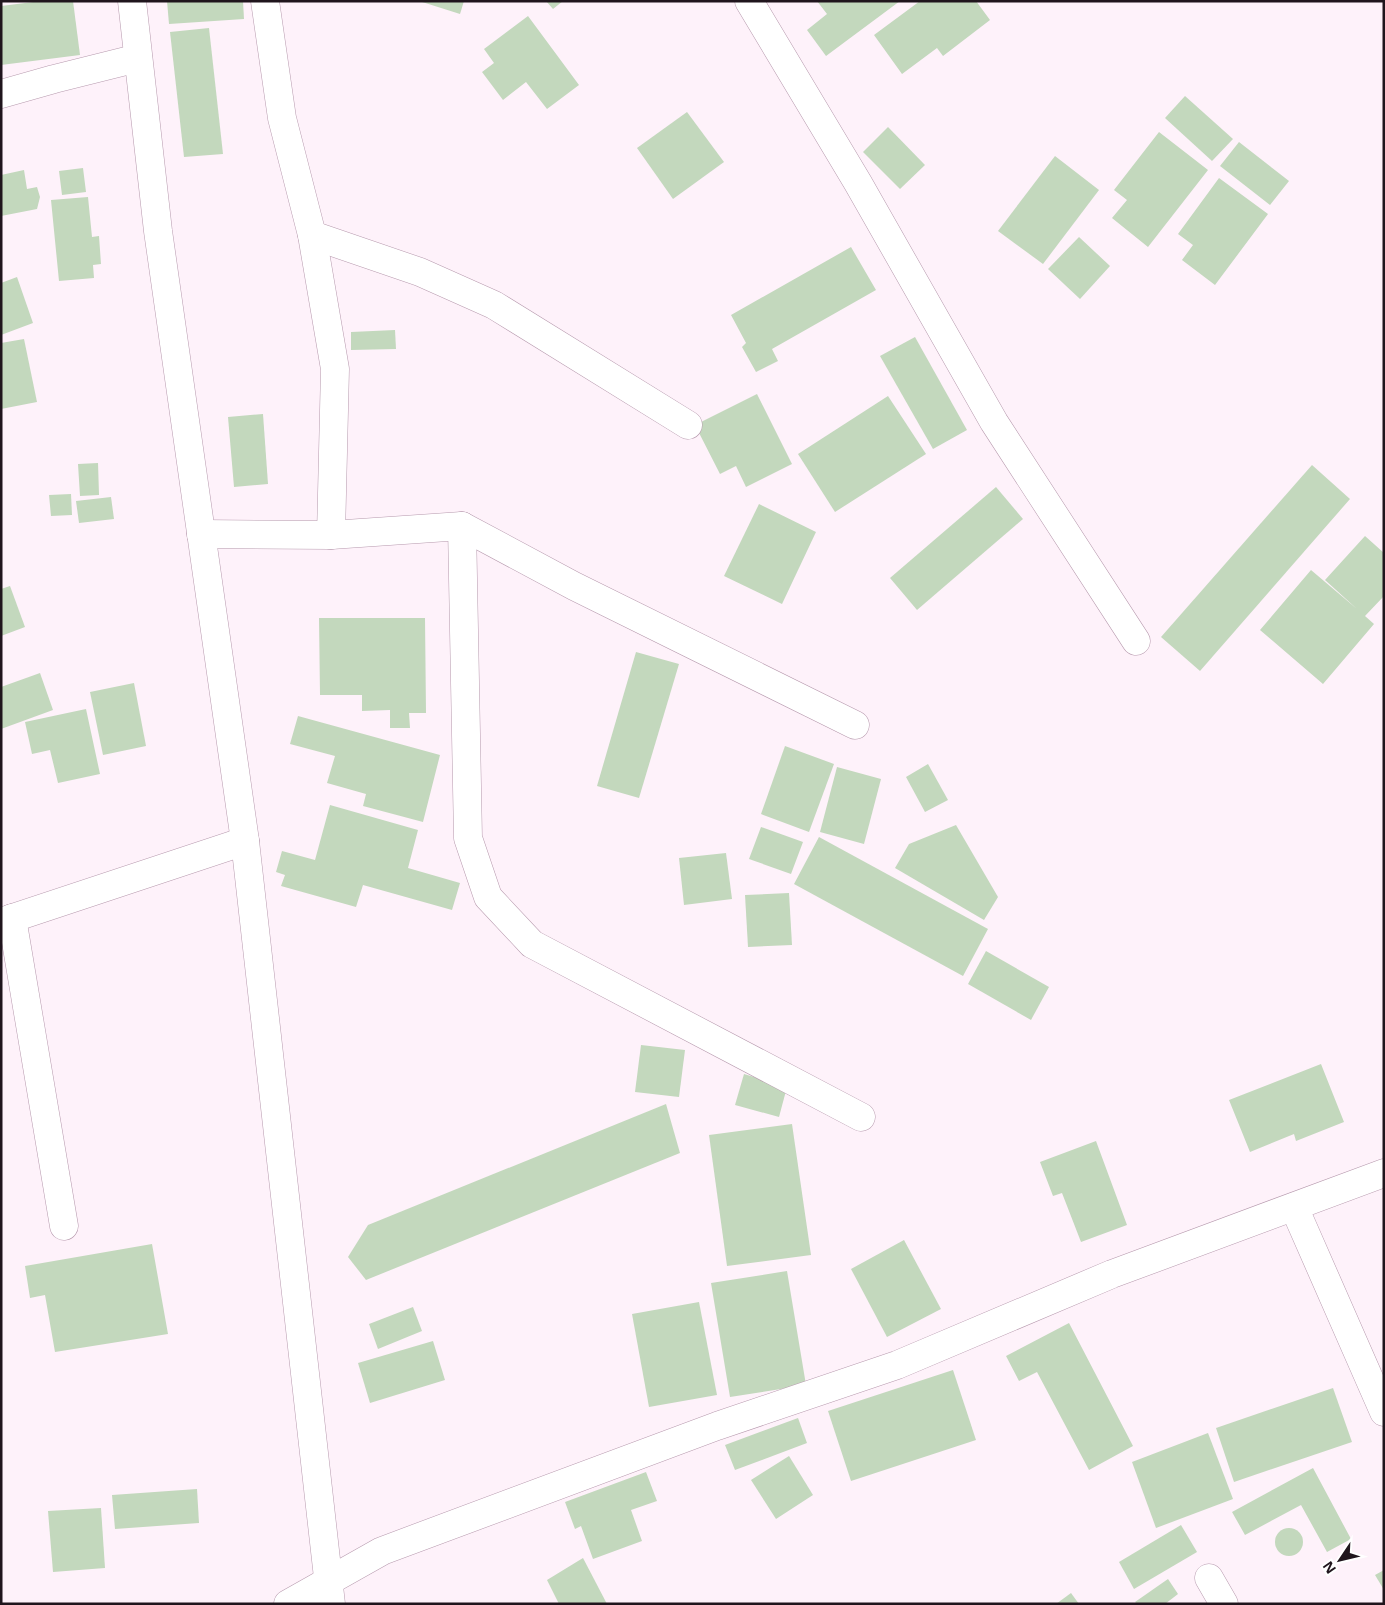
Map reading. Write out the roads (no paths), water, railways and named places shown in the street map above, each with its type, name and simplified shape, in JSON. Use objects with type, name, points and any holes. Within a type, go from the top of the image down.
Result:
[{"type":"street","points":[[132,1],[158,231],[245,841],[329,1593]]},
{"type":"street","points":[[265,1],[282,118],[312,235],[335,368],[331,535]]},
{"type":"street","points":[[748,1],[858,183],[994,422],[1136,641]]},
{"type":"street","points":[[1,94],[138,58]]},
{"type":"street","points":[[312,235],[420,272],[494,304],[688,425]]},
{"type":"street","points":[[201,534],[331,535],[462,526],[574,586],[856,725]]},
{"type":"street","points":[[462,526],[468,838],[488,896],[532,944],[861,1117]]},
{"type":"street","points":[[64,1226],[6,920],[245,841]]},
{"type":"street","points":[[288,1604],[329,1593],[391,1547],[717,1426],[897,1365],[1112,1274],[1384,1173]]},
{"type":"street","points":[[1294,1207],[1384,1412]]},
{"type":"street","points":[[1209,1578],[1224,1604]]}]
